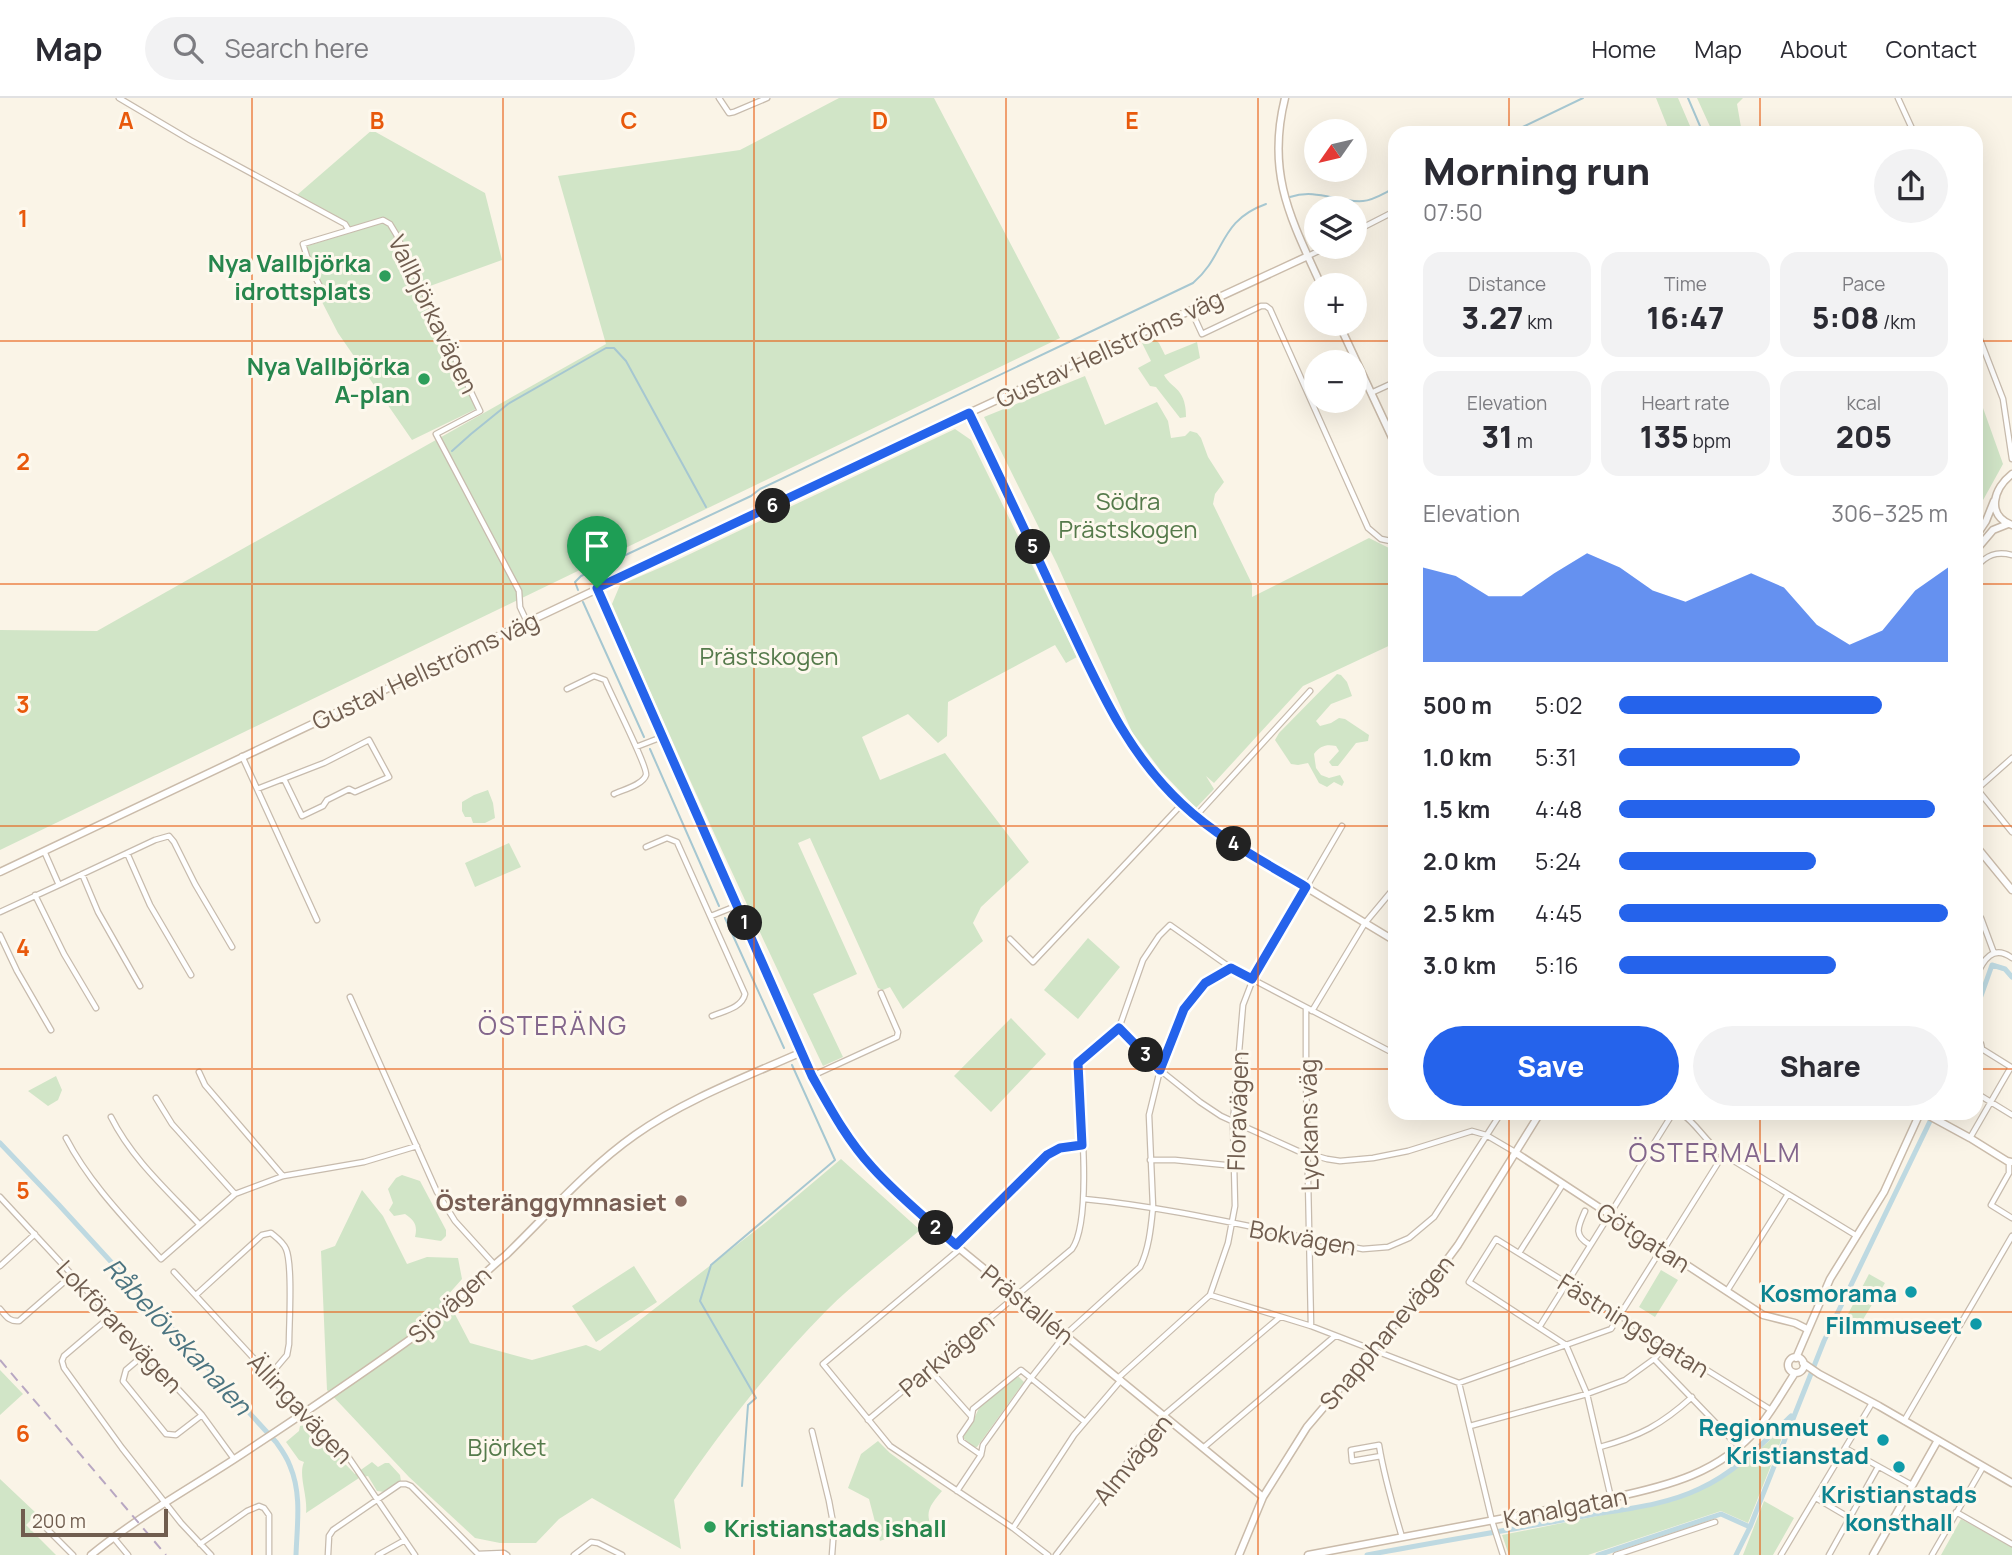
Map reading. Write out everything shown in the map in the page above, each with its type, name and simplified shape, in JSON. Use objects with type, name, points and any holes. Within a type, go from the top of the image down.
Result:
[{"type":"street","points":[[119,98],[190,140],[345,224],[348,229],[303,244],[311,269],[324,294],[333,296],[345,293]]},
{"type":"street","points":[[719,98],[729,113],[767,98]]},
{"type":"street","points":[[1285,98],[1278,132],[1280,180],[1287,208],[1304,247]]},
{"type":"street","points":[[1898,98],[1911,126]]},
{"type":"street","points":[[1367,225],[1388,215]]},
{"type":"street","name":"Vallbjörkavägen","points":[[348,229],[383,220],[390,224],[480,411],[436,434],[519,591],[520,607],[527,622]]},
{"type":"street","name":"Gustav Hellströms väg","points":[[0,872],[597,588],[1304,258]]},
{"type":"street","points":[[1191,310],[1202,334],[1261,306],[1270,309],[1368,528],[1381,539],[1388,540]]},
{"type":"street","points":[[1345,336],[1388,429]]},
{"type":"street","points":[[1983,348],[2003,399],[2012,458]]},
{"type":"street","points":[[1371,393],[1388,385]]},
{"type":"street","points":[[969,413],[1110,711],[1145,765],[1182,804],[1226,839],[1388,937]]},
{"type":"street","points":[[1983,526],[2003,482],[2012,474]]},
{"type":"street","points":[[1995,499],[1997,512],[2011,524]]},
{"type":"street","points":[[1983,542],[1993,530],[2011,524]]},
{"type":"street","points":[[1983,559],[1996,553],[2012,555]]},
{"type":"street","name":"Prästallén","points":[[597,588],[812,1076],[848,1137],[886,1182],[958,1247],[1263,1497]]},
{"type":"street","points":[[567,689],[594,676],[604,680],[636,747],[646,770],[645,777],[614,794]]},
{"type":"street","points":[[1196,816],[1310,691]]},
{"type":"street","points":[[636,747],[663,737]]},
{"type":"street","points":[[257,789],[334,759],[369,740],[389,777],[355,792],[349,789],[302,816],[284,779]]},
{"type":"street","points":[[242,756],[317,920]]},
{"type":"street","points":[[1983,785],[2012,758]]},
{"type":"street","points":[[1983,797],[2012,832]]},
{"type":"street","points":[[1010,939],[1033,962],[1182,804]]},
{"type":"street","name":"Floravägen","points":[[1210,1295],[1232,1224],[1235,1196],[1233,1122],[1243,1005],[1252,979],[1342,826]]},
{"type":"street","points":[[0,912],[166,836],[172,838],[232,947]]},
{"type":"street","points":[[646,847],[667,838],[677,842],[745,994],[739,1005],[712,1016]]},
{"type":"street","points":[[44,851],[59,885]]},
{"type":"street","points":[[127,853],[150,905],[191,975]]},
{"type":"street","points":[[1983,855],[2012,890]]},
{"type":"street","points":[[82,874],[98,912],[140,986]]},
{"type":"street","points":[[35,895],[64,954],[96,1008]]},
{"type":"street","points":[[1309,1010],[1364,923],[1388,895]]},
{"type":"street","points":[[711,916],[737,905]]},
{"type":"street","points":[[1983,923],[1994,953]]},
{"type":"street","points":[[1388,1050],[1231,968],[1170,925],[1143,960],[1119,1028],[1160,1070],[1200,1102],[1233,1122],[1308,1154],[1340,1161],[1373,1158],[1408,1151],[1472,1131],[1486,1135]]},
{"type":"street","points":[[0,935],[51,1030]]},
{"type":"street","points":[[1983,963],[1994,953],[2012,958]]},
{"type":"street","points":[[957,1491],[981,1455],[983,1445],[1065,1335],[1140,1267],[1145,1256],[1153,1207],[1149,1115],[1160,1070],[1184,1009],[1205,983],[1231,968]]},
{"type":"street","points":[[812,1076],[897,1037],[898,1032],[881,993]]},
{"type":"street","points":[[350,997],[437,1192],[454,1221],[494,1264]]},
{"type":"street","name":"Lyckans väg","points":[[1309,1010],[1311,1326]]},
{"type":"street","name":"Parkvägen","points":[[868,1420],[1072,1249],[1079,1237],[1084,1199],[1078,1063],[1119,1028]]},
{"type":"street","points":[[1983,1050],[2011,1067],[1983,1115]]},
{"type":"street","name":"Sjövägen","points":[[91,1555],[113,1537],[270,1436],[428,1326],[506,1255],[602,1161],[635,1135],[690,1103],[803,1052]]},
{"type":"street","points":[[199,1072],[205,1085],[284,1176]]},
{"type":"street","points":[[156,1098],[172,1124],[235,1194]]},
{"type":"street","points":[[1983,1098],[2012,1115]]},
{"type":"street","points":[[111,1117],[122,1139],[143,1165],[199,1224]]},
{"type":"street","name":"Bokvägen","points":[[1084,1199],[1153,1207],[1363,1249],[1388,1247],[1409,1238],[1434,1217],[1496,1120]]},
{"type":"street","name":"Snapphanevägen","points":[[1240,1555],[1263,1497],[1307,1427],[1432,1280],[1458,1245],[1537,1120]]},
{"type":"street","points":[[1611,1498],[1587,1394],[1566,1345],[1540,1326],[1669,1120]]},
{"type":"street","points":[[1689,1120],[1710,1145],[1723,1155],[1858,1236]]},
{"type":"street","points":[[1926,1120],[1830,1279],[1801,1345],[1800,1367],[1819,1374],[2012,1483]]},
{"type":"street","points":[[1935,1120],[2010,1162],[2010,1173],[1991,1205],[2012,1218]]},
{"type":"street","points":[[1970,1139],[1980,1120]]},
{"type":"street","name":"Götgatan","points":[[1486,1135],[1767,1317],[1795,1323],[1807,1329]]},
{"type":"street","points":[[66,1138],[96,1188],[161,1259],[235,1194],[284,1176],[364,1162],[417,1146]]},
{"type":"street","points":[[1048,1555],[1013,1528],[890,1446],[822,1364],[958,1247],[1047,1155],[1060,1148],[1082,1145]]},
{"type":"street","points":[[1013,1528],[1085,1422],[1119,1379],[1210,1295],[1311,1326],[1459,1383],[1611,1329],[1723,1155]]},
{"type":"street","points":[[1150,1160],[1235,1166]]},
{"type":"street","points":[[1519,1253],[1563,1184]]},
{"type":"street","points":[[1727,1291],[1788,1194]]},
{"type":"street","name":"Lokförarevägen","points":[[0,1197],[202,1415],[234,1459]]},
{"type":"street","points":[[1585,1211],[1578,1232],[1579,1237],[1590,1245]]},
{"type":"street","points":[[196,1295],[261,1235],[271,1233],[280,1240],[286,1249],[289,1264],[289,1344],[286,1355],[270,1375]]},
{"type":"street","points":[[0,1266],[35,1234]]},
{"type":"street","points":[[1904,1421],[2012,1236]]},
{"type":"street","name":"Fästningsgatan","points":[[1540,1326],[1469,1282],[1496,1239],[1772,1410]]},
{"type":"street","name":"Ällingavägen","points":[[174,1272],[349,1458],[415,1555]]},
{"type":"street","points":[[0,1309],[13,1322],[19,1321],[72,1275]]},
{"type":"street","points":[[111,1316],[64,1356],[64,1368],[165,1503],[211,1555]]},
{"type":"street","name":"Almvägen","points":[[1056,1555],[1163,1416],[1280,1317]]},
{"type":"street","points":[[1203,1448],[1335,1336]]},
{"type":"street","points":[[1470,1426],[1587,1394],[1625,1380],[1654,1359],[1666,1346]]},
{"type":"street","points":[[146,1353],[126,1370],[124,1381],[166,1434],[176,1435],[202,1415]]},
{"type":"street","points":[[1654,1359],[1738,1446]]},
{"type":"street","name":"Kanalgatan","points":[[1308,1555],[1611,1498],[1689,1478],[1702,1472],[1758,1429],[1800,1367]]},
{"type":"street","points":[[929,1369],[971,1416]]},
{"type":"street","points":[[981,1455],[959,1439],[971,1420],[973,1409],[1021,1370],[1085,1422]]},
{"type":"street","points":[[1459,1383],[1494,1529],[1503,1555]]},
{"type":"street","points":[[1600,1447],[1660,1424],[1692,1397]]},
{"type":"street","points":[[1781,1555],[1872,1403]]},
{"type":"street","points":[[812,1431],[834,1528],[832,1555]]},
{"type":"street","points":[[1873,1555],[1938,1440]]},
{"type":"street","points":[[1381,1456],[1352,1461],[1351,1450],[1379,1445],[1402,1537]]},
{"type":"street","points":[[1845,1448],[1912,1485]]},
{"type":"street","points":[[1829,1555],[1878,1467]]},
{"type":"street","points":[[1932,1555],[1983,1467]]},
{"type":"street","points":[[328,1555],[329,1536],[333,1530],[400,1484],[411,1486],[477,1554],[507,1555]]},
{"type":"street","points":[[1815,1498],[1850,1518]]},
{"type":"street","points":[[200,1544],[247,1511],[259,1506],[269,1515],[268,1555]]},
{"type":"street","points":[[1956,1512],[2012,1544]]},
{"type":"street","points":[[39,1521],[73,1555]]},
{"type":"street","points":[[1616,1555],[1715,1522]]},
{"type":"street","points":[[113,1537],[128,1555]]},
{"type":"street","points":[[377,1555],[405,1540]]},
{"type":"street","points":[[1244,1540],[1247,1555]]},
{"type":"street","points":[[574,1555],[591,1542],[622,1555]]},
{"type":"green space","points":[[839,98],[934,98],[1060,338],[0,850],[0,630],[97,631],[606,344],[558,176],[740,150]]},
{"type":"green space","points":[[1656,98],[1678,98],[1690,126],[1667,126]]},
{"type":"green space","points":[[1697,98],[1743,98],[1737,104],[1741,126],[1710,126]]},
{"type":"green space","name":"Nya Vallbjörka idrottsplats","points":[[372,130],[485,193],[502,260],[419,290],[476,409],[412,440],[338,333],[321,300],[301,248],[352,232],[349,225],[297,195]]},
{"type":"green space","points":[[1150,335],[1159,343],[1165,355],[1197,342],[1200,358],[1164,375],[1182,396],[1186,417],[1180,418],[1156,387],[1150,386],[1138,368],[1151,361],[1141,341]]},
{"type":"green space","name":"Södra Prästskogen","points":[[1085,376],[1105,425],[1157,402],[1168,421],[1171,438],[1185,436],[1190,431],[1197,433],[1224,482],[1215,494],[1213,504],[1252,584],[1252,597],[1369,538],[1388,548],[1388,646],[1303,686],[1214,783],[1206,776],[1214,789],[1196,808],[1161,771],[1132,732],[1057,564],[984,417]]},
{"type":"green space","points":[[1983,408],[2003,464],[1983,500]]},
{"type":"green space","name":"Prästskogen","points":[[955,429],[971,440],[1077,657],[1066,663],[1055,645],[948,702],[947,736],[938,743],[908,714],[862,737],[880,780],[945,753],[1029,862],[981,907],[973,923],[983,941],[903,1009],[890,987],[883,990],[878,988],[810,838],[798,843],[857,974],[813,994],[843,1057],[823,1066],[715,836],[612,604],[620,585]]},
{"type":"green space","points":[[1337,674],[1347,682],[1352,696],[1331,704],[1316,721],[1320,726],[1339,718],[1345,719],[1369,735],[1368,741],[1356,743],[1338,766],[1332,766],[1329,762],[1339,751],[1336,746],[1324,746],[1314,754],[1316,768],[1321,775],[1329,778],[1340,775],[1344,782],[1342,786],[1334,782],[1327,787],[1319,783],[1308,763],[1291,764],[1275,740]]},
{"type":"green space","points":[[488,790],[495,818],[485,823],[473,823],[471,817],[465,817],[462,802]]},
{"type":"green space","points":[[509,843],[521,867],[475,887],[465,863]]},
{"type":"green space","points":[[1088,938],[1120,967],[1078,1019],[1044,990]]},
{"type":"green space","points":[[1011,1018],[1046,1054],[991,1112],[954,1076]]},
{"type":"green space","points":[[56,1076],[62,1090],[58,1100],[48,1106],[28,1091]]},
{"type":"green space","name":"Björket","points":[[841,1159],[920,1230],[826,1311],[765,1379],[709,1450],[674,1500],[681,1549],[592,1498],[559,1519],[536,1543],[500,1543],[475,1538],[409,1477],[327,1390],[321,1251],[335,1246],[362,1190],[383,1216],[407,1264],[427,1257],[458,1258],[462,1279],[446,1297],[470,1343],[532,1360],[586,1345],[600,1351],[765,1223]]},
{"type":"green space","points":[[402,1175],[420,1181],[446,1230],[446,1236],[441,1241],[415,1237],[416,1226],[411,1218],[405,1214],[394,1216],[389,1210],[393,1203],[388,1189],[396,1178]]},
{"type":"green space","points":[[634,1266],[657,1302],[596,1342],[572,1306]]},
{"type":"green space","points":[[1661,1270],[1678,1280],[1655,1317],[1639,1307]]},
{"type":"green space","points":[[1869,1274],[1885,1283],[1856,1331],[1851,1328],[1848,1314]]},
{"type":"green space","points":[[0,1370],[23,1394],[0,1415]]},
{"type":"green space","points":[[1017,1375],[1024,1382],[975,1448],[962,1437],[979,1408]]},
{"type":"green space","points":[[307,1425],[355,1474],[372,1462],[378,1467],[389,1463],[400,1475],[401,1481],[384,1492],[377,1491],[368,1476],[359,1478],[306,1513],[302,1473],[304,1462],[299,1460],[286,1442],[299,1431],[300,1426]]},
{"type":"green space","points":[[1786,1428],[1748,1523],[1721,1511],[1588,1555],[1509,1555],[1502,1535],[1673,1501],[1691,1494],[1733,1470]]},
{"type":"green space","points":[[878,1441],[942,1491],[931,1507],[928,1515],[931,1525],[926,1533],[911,1530],[899,1539],[893,1536],[880,1541],[869,1499],[848,1488],[861,1454]]},
{"type":"green space","points":[[0,1479],[37,1514],[26,1525],[56,1555],[0,1555]]},
{"type":"green space","points":[[1764,1501],[1794,1518],[1773,1555],[1743,1555]]},
{"type":"green space","points":[[1961,1519],[2012,1547],[2012,1555],[1941,1555]]},
{"type":"waterway","points":[[1525,126],[1583,98]]},
{"type":"waterway","points":[[1688,98],[1700,126]]},
{"type":"waterway","points":[[1290,197],[1309,194],[1367,201],[1388,192]]},
{"type":"waterway","points":[[578,590],[575,582],[581,576],[1193,283],[1204,272],[1239,220],[1250,211],[1266,204]]},
{"type":"waterway","points":[[452,451],[508,404],[606,348],[614,348],[626,361],[706,507]]},
{"type":"waterway","points":[[583,602],[644,737]]},
{"type":"waterway","points":[[650,749],[719,906]]},
{"type":"waterway","points":[[725,918],[784,1048]]},
{"type":"waterway","points":[[1983,990],[1992,965],[2005,969],[2012,977]]},
{"type":"waterway","points":[[742,1486],[748,1405],[756,1398],[700,1301],[711,1265],[835,1160],[792,1065]]},
{"type":"waterway","points":[[1736,1555],[1750,1527],[1824,1341],[1931,1120]]},
{"type":"waterway","name":"Råbelövskanalen","points":[[0,1143],[284,1453],[296,1488],[296,1555]]},
{"type":"waterway","name":"Råbelövskanalen","points":[[1367,1555],[1673,1499],[1725,1475],[1791,1416]]},
{"type":"waterway","points":[[1753,1452],[1775,1462]]},
{"type":"waterway","points":[[1598,1555],[1721,1514],[1750,1527]]},
{"type":"railway","points":[[0,1360],[166,1555]]},
{"type":"place","name":"Nya Vallbjörka idrottsplats","points":[[385,276]]},
{"type":"place","name":"Nya Vallbjörka A-plan","points":[[424,379]]},
{"type":"place","name":"Österänggymnasiet","points":[[681,1201]]},
{"type":"place","name":"Kosmorama","points":[[1911,1292]]},
{"type":"place","name":"Filmmuseet","points":[[1976,1324]]},
{"type":"place","name":"Regionmuseet Kristianstad","points":[[1883,1440]]},
{"type":"place","name":"Kristianstads konsthall","points":[[1899,1467]]},
{"type":"place","name":"Kristianstads ishall","points":[[710,1527]]},
{"type":"district","name":"ÖSTERÄNG","points":[[553,1025]]},
{"type":"district","name":"ÖSTERMALM","points":[[1715,1152]]},
{"type":"route","points":[[969,413],[1102,695],[1121,730],[1145,765],[1182,804],[1226,839],[1306,887],[1252,979],[1231,968],[1205,983],[1184,1009],[1160,1070],[1119,1028],[1078,1063],[1082,1145],[1060,1148],[1047,1155],[956,1245],[872,1167],[848,1137],[812,1076],[597,588],[969,413]]}]
